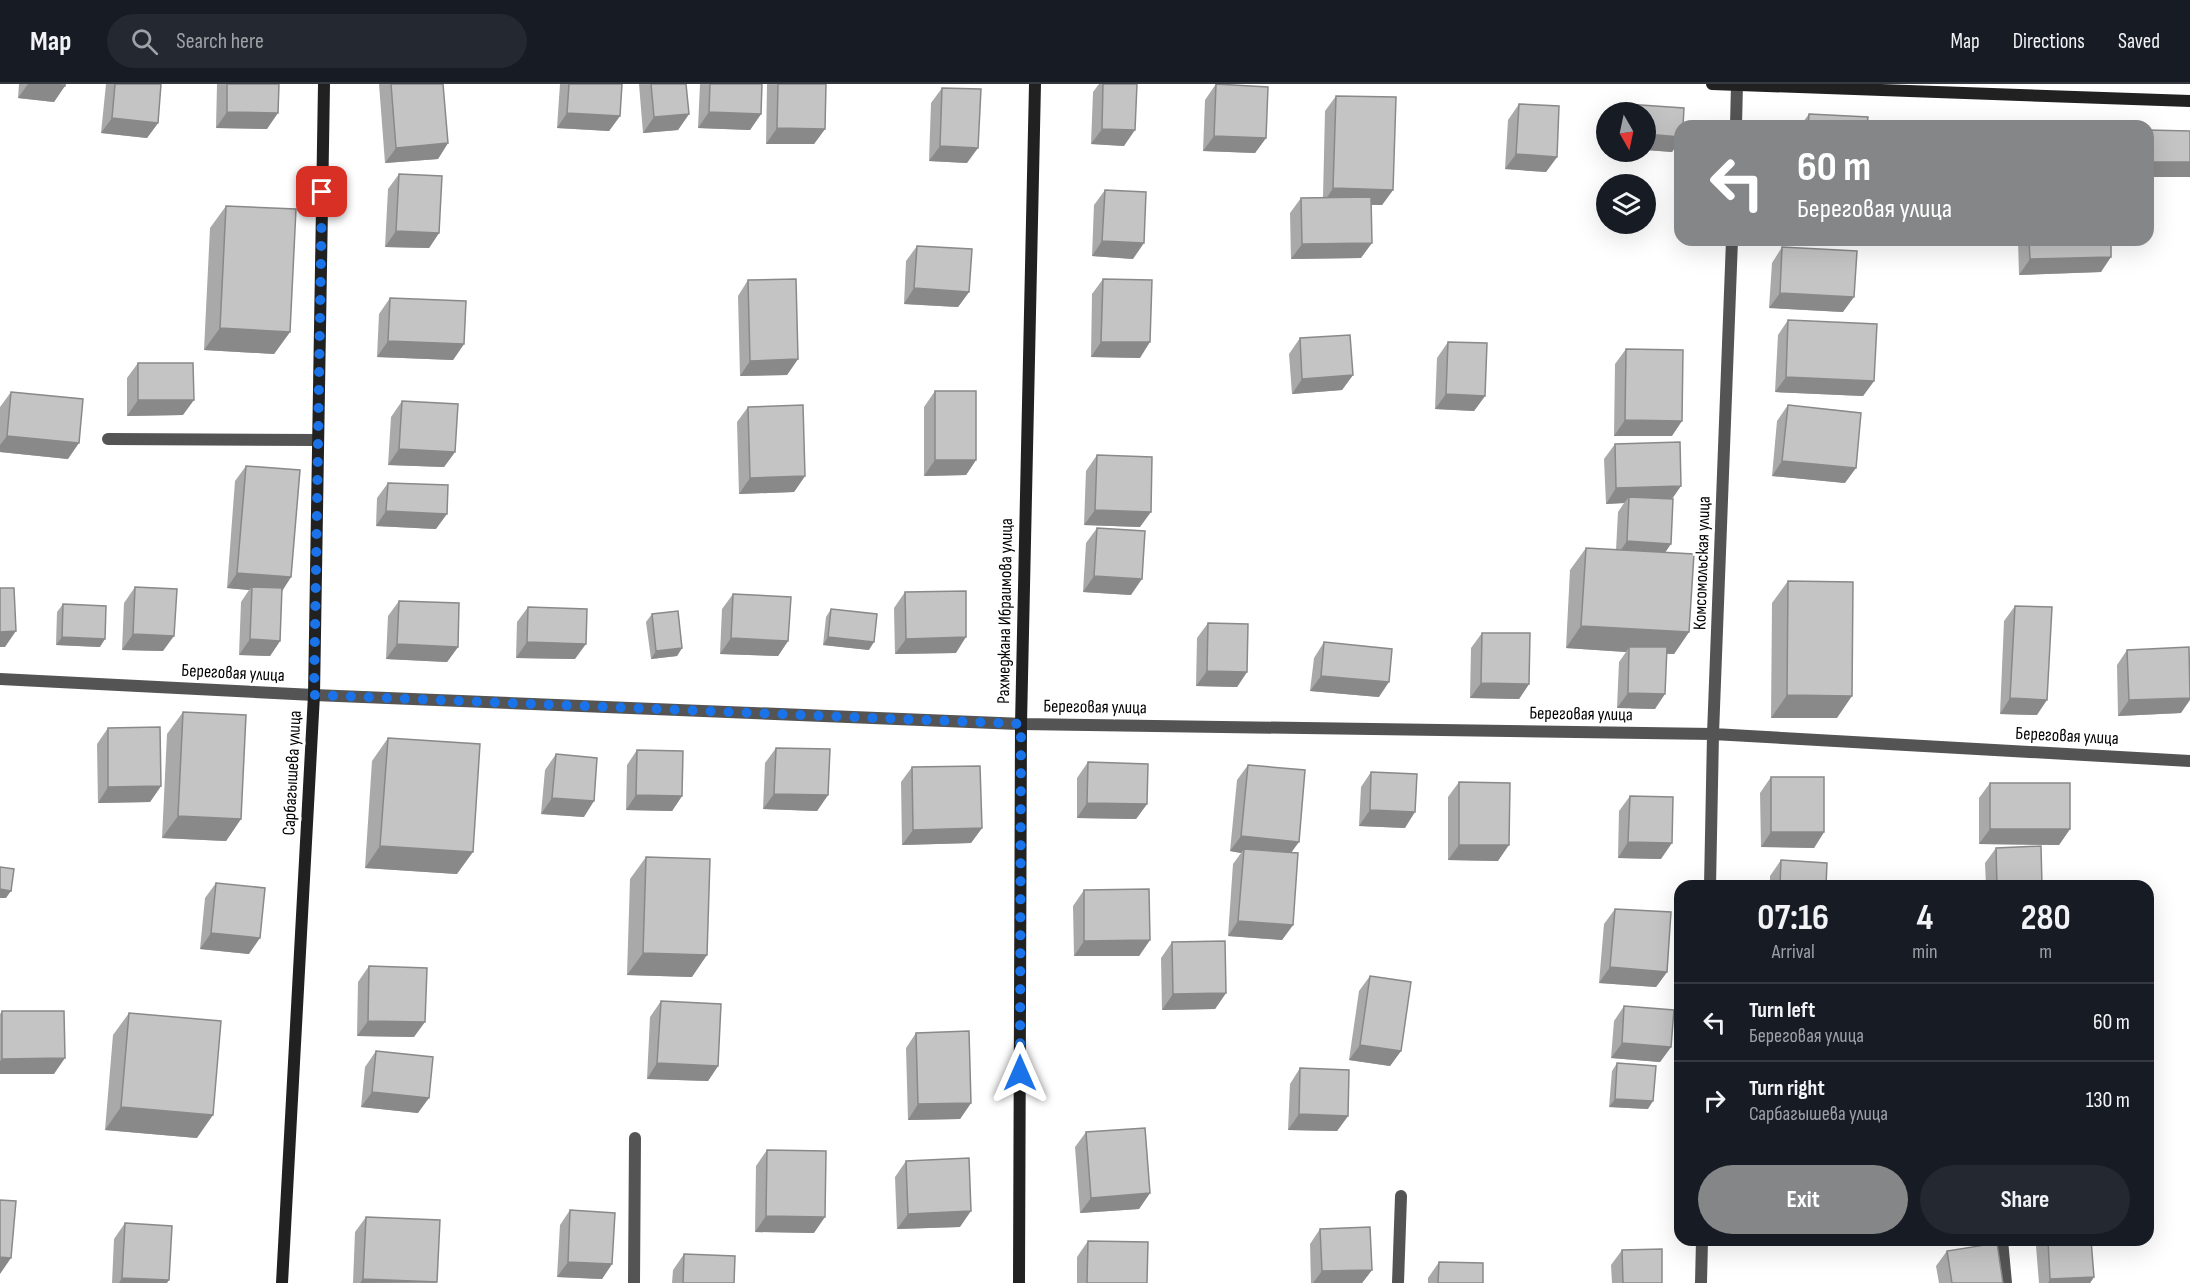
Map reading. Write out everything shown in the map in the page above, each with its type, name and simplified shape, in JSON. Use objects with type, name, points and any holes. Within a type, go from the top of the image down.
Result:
[{"type":"street","name":"Сарбагышева улица","points":[[282,1283],[314,695],[324,84]]},
{"type":"street","name":"Рахмеджана Ибраимова улица","points":[[1019,1283],[1021,724],[1035,84]]},
{"type":"street","points":[[1712,84],[2190,101]]},
{"type":"street","points":[[1736,120],[1737,85]]},
{"type":"street","name":"Комсомольская улица","points":[[1710,880],[1713,734],[1732,246]]},
{"type":"street","points":[[108,439],[318,440]]},
{"type":"street","name":"Береговая улица","points":[[0,679],[314,695],[1021,724],[1713,734],[2190,761]]},
{"type":"street","points":[[634,1283],[635,1138]]},
{"type":"street","points":[[1398,1283],[1401,1196]]},
{"type":"street","points":[[1701,1283],[1702,1246]]},
{"type":"street","points":[[2003,1246],[2006,1283]]},
{"type":"building","points":[[41,84],[65,84],[65,86]]},
{"type":"building","points":[[115,84],[161,84],[158,123],[112,118]]},
{"type":"building","points":[[227,84],[279,84],[278,113],[227,112]]},
{"type":"building","points":[[391,84],[443,84],[448,143],[396,148]]},
{"type":"building","points":[[569,84],[622,84],[620,116],[567,113]]},
{"type":"building","points":[[651,84],[686,84],[689,114],[654,117]]},
{"type":"building","points":[[710,84],[762,84],[761,114],[709,112]]},
{"type":"building","points":[[778,84],[826,84],[825,129],[777,128]]},
{"type":"building","points":[[1103,84],[1137,84],[1135,130],[1102,129]]},
{"type":"building","points":[[1216,84],[1268,87],[1266,138],[1214,136]]},
{"type":"building","points":[[942,88],[981,89],[978,148],[940,146]]},
{"type":"building","points":[[1336,96],[1396,97],[1393,190],[1333,188]]},
{"type":"building","points":[[1519,104],[1559,106],[1557,157],[1516,154]]},
{"type":"building","points":[[1656,106],[1684,108],[1683,120],[1674,120],[1674,136],[1656,135]]},
{"type":"building","points":[[1809,114],[1868,117],[1868,120],[1808,120]]},
{"type":"building","points":[[2154,130],[2190,131],[2190,162],[2154,162]]},
{"type":"building","points":[[399,174],[442,176],[439,233],[396,231]]},
{"type":"building","points":[[1105,190],[1146,192],[1144,243],[1102,241]]},
{"type":"building","points":[[1371,197],[1372,243],[1302,244],[1301,198]]},
{"type":"building","points":[[226,206],[296,209],[290,332],[220,328]]},
{"type":"building","points":[[917,246],[972,249],[969,292],[914,288]]},
{"type":"building","points":[[2029,246],[2111,246],[2111,257],[2030,259]]},
{"type":"building","points":[[1782,247],[1857,251],[1854,297],[1780,293]]},
{"type":"building","points":[[796,279],[798,359],[750,361],[748,280]]},
{"type":"building","points":[[1103,279],[1152,280],[1150,342],[1101,342]]},
{"type":"building","points":[[390,298],[466,301],[464,344],[388,341]]},
{"type":"building","points":[[1788,320],[1877,324],[1874,381],[1786,377]]},
{"type":"building","points":[[1350,335],[1353,375],[1302,379],[1300,338]]},
{"type":"building","points":[[1448,342],[1487,343],[1485,396],[1446,394]]},
{"type":"building","points":[[1626,349],[1683,350],[1682,421],[1625,420]]},
{"type":"building","points":[[138,363],[193,363],[194,400],[138,400]]},
{"type":"building","points":[[935,391],[976,391],[976,460],[935,460]]},
{"type":"building","points":[[11,392],[83,399],[79,443],[7,436]]},
{"type":"building","points":[[402,401],[458,404],[455,452],[399,449]]},
{"type":"building","points":[[803,405],[805,476],[750,478],[748,407]]},
{"type":"building","points":[[1788,405],[1861,413],[1856,468],[1782,461]]},
{"type":"building","points":[[1680,442],[1681,486],[1616,488],[1615,444]]},
{"type":"building","points":[[1097,455],[1152,457],[1151,512],[1095,510]]},
{"type":"building","points":[[246,466],[300,470],[291,577],[237,573]]},
{"type":"building","points":[[388,483],[448,485],[447,514],[386,511]]},
{"type":"building","points":[[1629,497],[1673,499],[1671,544],[1627,541]]},
{"type":"building","points":[[1097,528],[1145,531],[1142,579],[1094,576]]},
{"type":"building","points":[[1586,548],[1694,554],[1689,632],[1581,626]]},
{"type":"building","points":[[1788,581],[1853,582],[1852,696],[1787,695]]},
{"type":"building","points":[[135,587],[177,589],[174,636],[133,634]]},
{"type":"building","points":[[252,587],[282,588],[280,641],[250,639]]},
{"type":"building","points":[[0,588],[14,588],[16,631],[0,632]]},
{"type":"building","points":[[966,591],[966,637],[906,639],[905,592]]},
{"type":"building","points":[[733,594],[791,597],[788,641],[731,638]]},
{"type":"building","points":[[399,601],[459,603],[458,647],[397,644]]},
{"type":"building","points":[[63,604],[106,606],[105,639],[62,637]]},
{"type":"building","points":[[2015,606],[2052,607],[2047,700],[2010,698]]},
{"type":"building","points":[[528,607],[587,609],[586,644],[527,642]]},
{"type":"building","points":[[831,609],[877,614],[874,642],[828,637]]},
{"type":"building","points":[[678,611],[682,648],[656,651],[652,614]]},
{"type":"building","points":[[1208,623],[1248,624],[1247,672],[1207,671]]},
{"type":"building","points":[[1482,633],[1530,633],[1529,684],[1481,683]]},
{"type":"building","points":[[1324,642],[1392,649],[1389,682],[1321,676]]},
{"type":"building","points":[[1629,647],[1667,647],[1665,694],[1628,693]]},
{"type":"building","points":[[2189,647],[2190,698],[2129,700],[2127,650]]},
{"type":"building","points":[[183,712],[246,715],[241,819],[178,816]]},
{"type":"building","points":[[160,727],[161,786],[108,787],[108,728]]},
{"type":"building","points":[[388,738],[480,744],[473,852],[380,846]]},
{"type":"building","points":[[776,748],[830,749],[828,795],[774,794]]},
{"type":"building","points":[[637,750],[683,751],[682,796],[636,795]]},
{"type":"building","points":[[556,754],[597,758],[594,801],[552,798]]},
{"type":"building","points":[[1088,762],[1148,764],[1147,804],[1087,803]]},
{"type":"building","points":[[1248,765],[1305,770],[1299,842],[1241,836]]},
{"type":"building","points":[[980,766],[982,828],[913,830],[912,767]]},
{"type":"building","points":[[1371,772],[1417,774],[1415,812],[1370,810]]},
{"type":"building","points":[[1771,777],[1824,777],[1824,832],[1771,832]]},
{"type":"building","points":[[1459,782],[1510,783],[1509,845],[1459,845]]},
{"type":"building","points":[[1990,783],[2070,783],[2070,829],[1990,829]]},
{"type":"building","points":[[1630,796],[1673,797],[1672,843],[1628,842]]},
{"type":"building","points":[[2041,846],[2042,880],[1997,880],[1996,848]]},
{"type":"building","points":[[1244,849],[1298,853],[1293,925],[1238,921]]},
{"type":"building","points":[[646,857],[710,859],[707,955],[643,953]]},
{"type":"building","points":[[1781,860],[1827,863],[1826,880],[1780,880]]},
{"type":"building","points":[[0,867],[14,869],[11,891],[0,889]]},
{"type":"building","points":[[216,883],[265,888],[260,938],[211,933]]},
{"type":"building","points":[[1149,889],[1150,940],[1084,941],[1084,890]]},
{"type":"building","points":[[1615,909],[1671,912],[1667,972],[1610,967]]},
{"type":"building","points":[[1225,941],[1226,993],[1173,994],[1172,942]]},
{"type":"building","points":[[369,966],[427,968],[425,1022],[368,1021]]},
{"type":"building","points":[[1370,976],[1411,982],[1401,1051],[1360,1045]]},
{"type":"building","points":[[661,1001],[721,1004],[718,1066],[657,1063]]},
{"type":"building","points":[[1624,1006],[1674,1010],[1671,1047],[1622,1043]]},
{"type":"building","points":[[2,1011],[64,1011],[65,1058],[2,1059]]},
{"type":"building","points":[[129,1013],[221,1021],[213,1115],[121,1107]]},
{"type":"building","points":[[969,1031],[971,1103],[918,1104],[916,1033]]},
{"type":"building","points":[[376,1051],[433,1057],[429,1098],[372,1092]]},
{"type":"building","points":[[1617,1063],[1656,1066],[1653,1101],[1615,1099]]},
{"type":"building","points":[[1300,1068],[1349,1070],[1348,1116],[1299,1114]]},
{"type":"building","points":[[1145,1128],[1150,1193],[1091,1198],[1086,1132]]},
{"type":"building","points":[[767,1150],[826,1151],[825,1217],[766,1216]]},
{"type":"building","points":[[969,1158],[971,1211],[908,1214],[906,1161]]},
{"type":"building","points":[[0,1200],[16,1201],[11,1258],[0,1257]]},
{"type":"building","points":[[570,1210],[615,1213],[612,1264],[568,1262]]},
{"type":"building","points":[[366,1217],[440,1220],[437,1282],[363,1279]]},
{"type":"building","points":[[125,1223],[172,1226],[169,1280],[122,1278]]},
{"type":"building","points":[[1370,1227],[1372,1270],[1322,1271],[1320,1229]]},
{"type":"building","points":[[1088,1241],[1148,1242],[1147,1283],[1087,1283]]},
{"type":"building","points":[[1978,1246],[1997,1246],[2003,1283],[1952,1283],[1947,1251]]},
{"type":"building","points":[[2048,1246],[2091,1246],[2094,1277],[2050,1279]]},
{"type":"building","points":[[1662,1249],[1662,1283],[1623,1283],[1622,1250]]},
{"type":"building","points":[[684,1254],[735,1256],[734,1283],[683,1283]]},
{"type":"building","points":[[1439,1262],[1483,1263],[1483,1283],[1438,1283]]},
{"type":"route","points":[[322,192],[314,695],[1021,724],[1020,1073]]}]
